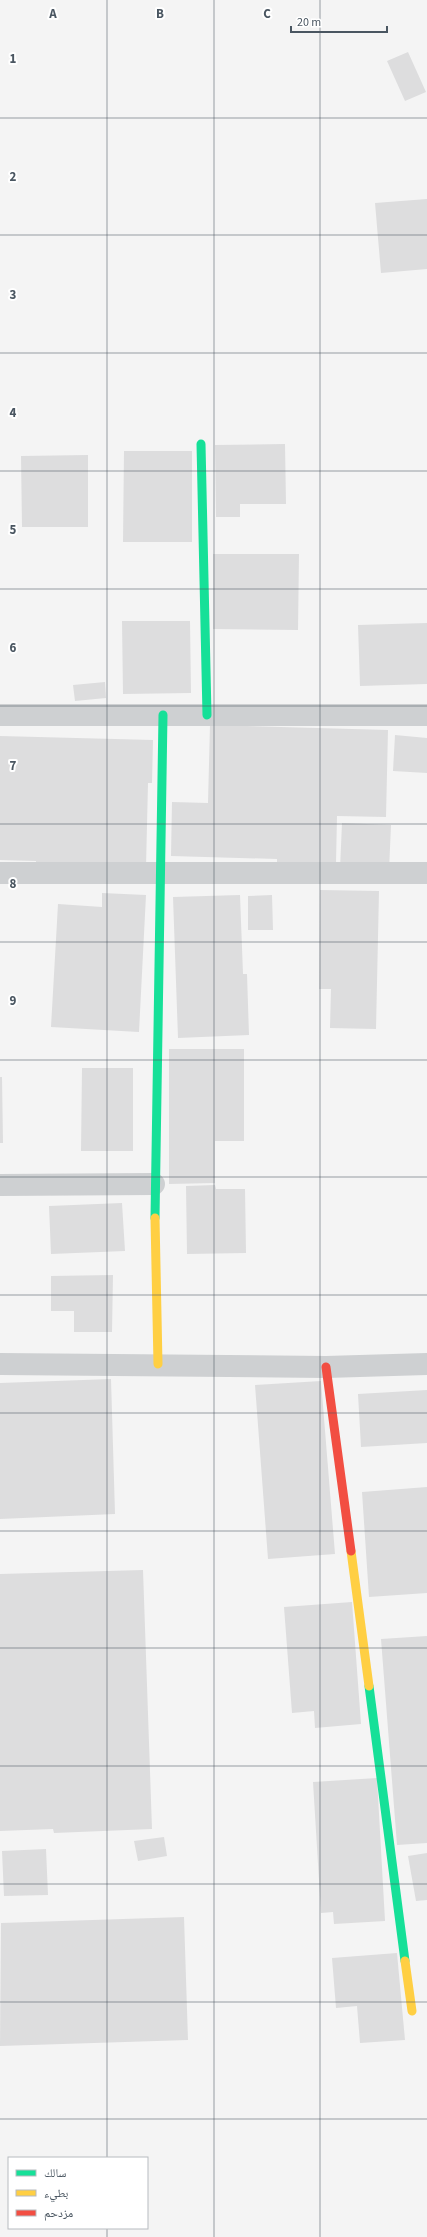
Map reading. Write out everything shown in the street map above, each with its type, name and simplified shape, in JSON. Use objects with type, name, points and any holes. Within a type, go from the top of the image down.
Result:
[{"type":"street","points":[[201,444],[207,715]]},
{"type":"street","points":[[0,715],[427,715]]},
{"type":"street","points":[[158,1364],[154,1184],[163,715]]},
{"type":"street","points":[[0,873],[427,873]]},
{"type":"street","points":[[0,1185],[154,1184]]},
{"type":"street","points":[[0,1364],[158,1364],[326,1367],[427,1364]]},
{"type":"street","points":[[326,1367],[412,2011]]},
{"type":"building","points":[[408,52],[426,92],[405,101],[387,61]]},
{"type":"building","points":[[427,199],[427,269],[381,273],[375,203]]},
{"type":"building","points":[[285,444],[286,504],[240,504],[240,517],[216,517],[215,445]]},
{"type":"building","points":[[124,451],[192,451],[192,542],[123,542]]},
{"type":"building","points":[[88,455],[88,527],[22,527],[21,456]]},
{"type":"building","points":[[213,554],[299,554],[298,630],[213,629]]},
{"type":"building","points":[[122,621],[190,621],[191,693],[123,694]]},
{"type":"building","points":[[427,623],[427,684],[360,686],[358,625]]},
{"type":"building","points":[[105,682],[106,698],[75,701],[73,685]]},
{"type":"building","points":[[210,725],[388,730],[386,817],[337,816],[336,863],[277,862],[277,859],[171,856],[172,802],[208,803]]},
{"type":"building","points":[[395,735],[427,738],[427,773],[393,771]]},
{"type":"building","points":[[0,736],[153,740],[152,783],[148,783],[146,867],[36,864],[36,861],[0,860]]},
{"type":"building","points":[[342,823],[391,825],[389,871],[340,869]]},
{"type":"building","points":[[320,890],[379,891],[376,1029],[330,1028],[331,989],[319,989]]},
{"type":"building","points":[[102,893],[146,895],[139,1032],[51,1027],[58,904],[102,907]]},
{"type":"building","points":[[240,895],[243,974],[247,974],[249,1035],[178,1038],[173,897]]},
{"type":"building","points":[[272,895],[273,930],[248,930],[248,896]]},
{"type":"building","points":[[169,1049],[244,1049],[244,1141],[215,1141],[215,1183],[169,1184]]},
{"type":"building","points":[[82,1068],[133,1068],[133,1151],[81,1151]]},
{"type":"building","points":[[0,1077],[2,1077],[3,1143],[0,1143]]},
{"type":"building","points":[[215,1185],[216,1189],[245,1189],[246,1253],[187,1254],[186,1186]]},
{"type":"building","points":[[122,1203],[125,1251],[51,1254],[49,1206]]},
{"type":"building","points":[[113,1275],[112,1332],[74,1332],[74,1311],[51,1311],[51,1276]]},
{"type":"building","points":[[111,1379],[115,1514],[0,1519],[0,1383]]},
{"type":"building","points":[[321,1381],[335,1554],[268,1559],[255,1385]]},
{"type":"building","points":[[427,1390],[427,1443],[361,1447],[358,1394]]},
{"type":"building","points":[[427,1487],[427,1593],[369,1597],[362,1492]]},
{"type":"building","points":[[143,1570],[152,1829],[54,1833],[53,1829],[0,1831],[0,1574]]},
{"type":"building","points":[[352,1602],[361,1724],[315,1728],[314,1711],[292,1713],[284,1607]]},
{"type":"building","points":[[427,1636],[427,1843],[397,1845],[381,1639]]},
{"type":"building","points":[[377,1778],[385,1921],[334,1924],[333,1912],[321,1913],[313,1782]]},
{"type":"building","points":[[164,1837],[167,1856],[138,1861],[134,1841]]},
{"type":"building","points":[[46,1849],[48,1895],[4,1896],[2,1851]]},
{"type":"building","points":[[427,1853],[427,1900],[416,1901],[408,1856]]},
{"type":"building","points":[[184,1917],[188,2040],[0,2046],[1,1923]]},
{"type":"building","points":[[397,1953],[405,2040],[360,2043],[357,2006],[336,2008],[332,1958]]},
{"type":"traffic: fast","points":[[201,444],[207,715]]},
{"type":"traffic: fast","points":[[155,1218],[163,715]]},
{"type":"traffic: fast","points":[[369,1686],[405,1961]]},
{"type":"traffic: slow","points":[[155,1218],[158,1364]]},
{"type":"traffic: slow","points":[[351,1551],[369,1686]]},
{"type":"traffic: slow","points":[[405,1961],[412,2011]]},
{"type":"traffic: jam","points":[[326,1367],[351,1551]]}]
